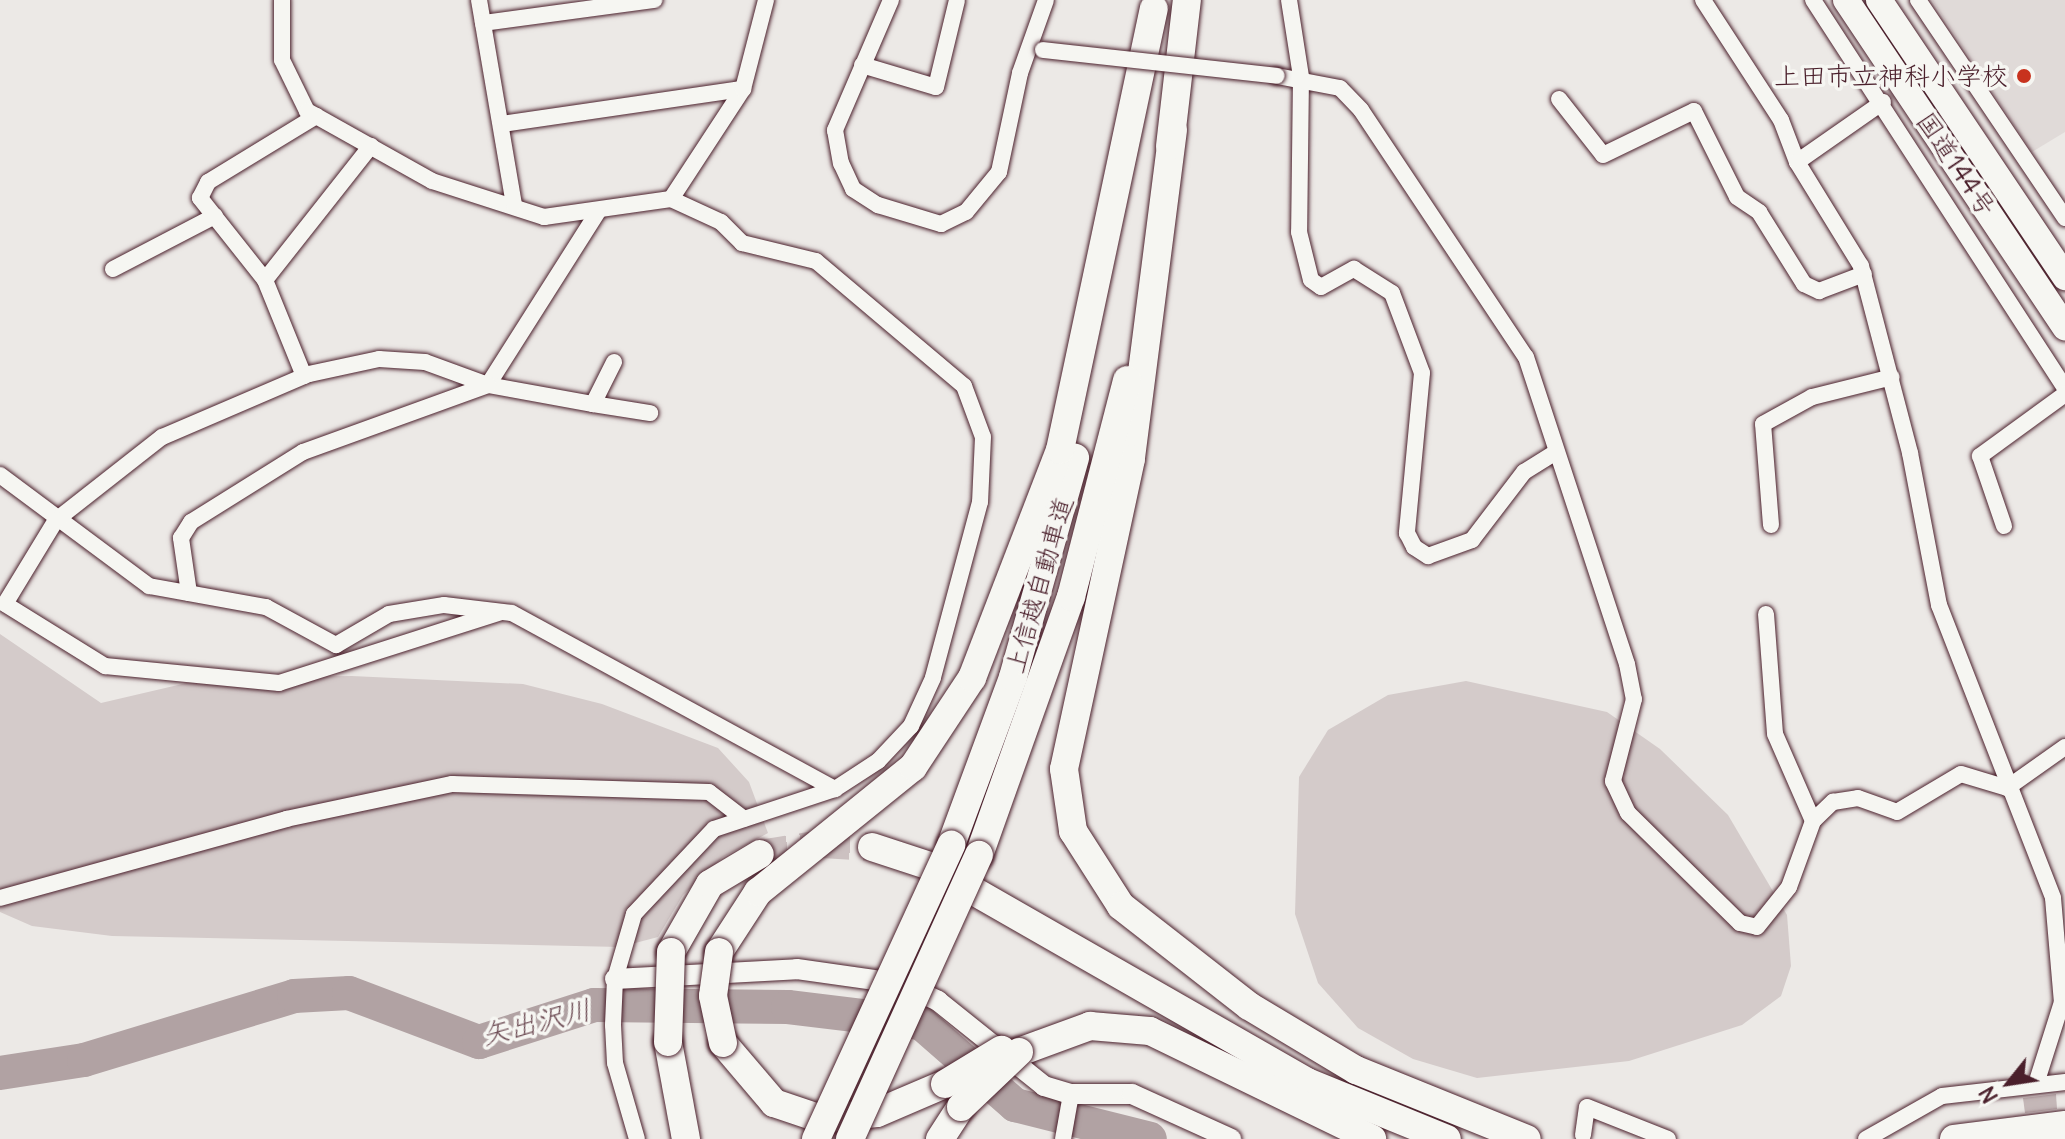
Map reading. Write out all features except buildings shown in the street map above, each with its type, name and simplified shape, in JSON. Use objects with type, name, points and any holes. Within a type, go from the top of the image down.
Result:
[{"type":"highway","name":"上信越自動車道","points":[[850,1139],[979,855],[1043,687],[1098,500],[1173,130],[1187,0]]},
{"type":"highway","name":"国道144号","points":[[1846,0],[2065,327]]},
{"type":"highway","name":"国道144号","points":[[1879,0],[2065,277]]},
{"type":"highway","name":"上信越自動車道","points":[[816,1139],[951,845],[1013,677],[1066,495],[1117,259],[1155,4]]},
{"type":"highway","points":[[1155,4],[1060,450],[972,678],[913,767],[758,892],[719,952],[713,996],[723,1043],[774,1103],[821,1119],[877,1113],[945,1084],[1061,1026],[1120,1025],[1179,1041],[1372,1139]]},
{"type":"highway","points":[[1173,130],[1131,459],[1064,769],[1073,831],[1121,906],[1249,1006],[1356,1070],[1527,1139]]},
{"type":"highway","points":[[872,847],[930,866],[1307,1082],[1447,1139]]},
{"type":"highway","points":[[686,1139],[668,1042],[671,952],[710,884],[760,854]]},
{"type":"highway","points":[[940,1139],[961,1107],[1016,1048]]},
{"type":"highway","points":[[1954,1139],[2065,1125]]},
{"type":"street","points":[[282,0],[282,60],[316,116],[432,181],[514,204],[544,217],[671,199],[721,222],[742,243],[816,261],[964,386],[983,437],[980,502],[933,678],[911,726],[878,761],[835,789],[714,829],[653,887],[634,914],[614,986],[613,1025],[637,1139]]},
{"type":"street","points":[[479,0],[514,204]]},
{"type":"street","points":[[483,23],[651,0]]},
{"type":"street","points":[[671,199],[743,89],[766,0]]},
{"type":"street","points":[[891,0],[835,130],[853,189],[917,223],[941,224],[966,212],[999,172],[1046,0]]},
{"type":"street","points":[[862,65],[936,87],[957,0]]},
{"type":"street","points":[[1289,0],[1301,77],[1299,232],[1311,280],[1321,287],[1354,269],[1392,293],[1422,373],[1407,533],[1414,547],[1428,556],[1472,540],[1524,472],[1553,454]]},
{"type":"street","points":[[1703,0],[1781,120],[1797,162],[1864,274],[1892,377],[1927,562],[2007,788],[2031,831],[2061,952],[2062,1002],[2037,1081]]},
{"type":"street","points":[[1813,0],[1883,102],[2065,388]]},
{"type":"street","points":[[1918,0],[2065,218]]},
{"type":"street","points":[[1035,49],[1301,77],[1340,88],[1361,110],[1485,290],[1526,357],[1553,454],[1627,664],[1634,699],[1613,781],[1628,813],[1740,923],[1757,927],[1789,887],[1813,821],[1833,802],[1858,798],[1897,812],[1961,774],[2007,788]]},
{"type":"street","points":[[502,124],[743,89]]},
{"type":"street","points":[[1559,99],[1603,155],[1694,111],[1737,197],[1759,212],[1804,284],[1819,291],[1864,274]]},
{"type":"street","points":[[1797,162],[1883,102]]},
{"type":"street","points":[[304,376],[265,280],[200,198],[208,182],[316,116]]},
{"type":"street","points":[[265,280],[371,146]]},
{"type":"street","points":[[189,593],[181,538],[191,522],[303,452],[488,385],[599,210]]},
{"type":"street","points":[[113,269],[215,216]]},
{"type":"street","points":[[501,612],[279,683],[105,666],[5,604],[56,520],[162,437],[304,376],[379,359],[425,362],[488,385],[650,413]]},
{"type":"street","points":[[593,404],[614,362]]},
{"type":"street","points":[[1771,525],[1763,424],[1812,397],[1892,377]]},
{"type":"street","points":[[2004,526],[1980,456],[2065,394]]},
{"type":"street","points":[[0,475],[56,520],[149,586],[266,607],[336,645],[389,614],[444,605],[501,612],[567,637],[693,715],[835,789]]},
{"type":"street","points":[[1766,614],[1775,734],[1813,821]]},
{"type":"street","points":[[2007,788],[2065,747]]},
{"type":"street","points":[[0,898],[286,819],[452,784],[709,792],[744,819]]},
{"type":"street","points":[[614,986],[797,969],[902,984],[938,1001],[1044,1086],[1070,1100],[1132,1094],[1231,1139]]},
{"type":"street","points":[[1866,1139],[1942,1096],[2037,1081],[2065,1082]]},
{"type":"street","points":[[1063,1139],[1070,1100]]},
{"type":"street","points":[[1583,1135],[1587,1107],[1668,1139]]},
{"type":"shaded area","name":"上田市立神科小学校","points":[[1932,0],[2065,0],[2065,132],[2032,152]]},
{"type":"shaded area","points":[[0,634],[101,703],[208,678],[352,676],[523,684],[602,704],[718,748],[749,782],[768,833],[723,857],[683,895],[658,937],[620,947],[112,936],[32,926],[0,912]]},
{"type":"shaded area","points":[[1466,681],[1607,712],[1660,749],[1728,815],[1787,915],[1791,966],[1781,996],[1742,1025],[1629,1061],[1477,1078],[1413,1059],[1358,1028],[1318,983],[1295,914],[1299,777],[1328,730],[1388,695]]},
{"type":"waterway","name":"矢出沢川","points":[[0,1073],[84,1060],[294,996],[349,993],[479,1042],[594,1005],[788,1007],[921,1023],[1015,1105],[1150,1139]]},
{"type":"tunnel","points":[[760,854],[822,844],[872,847]]},
{"type":"place","name":"上田市立神科小学校","points":[[2024,76]]}]
